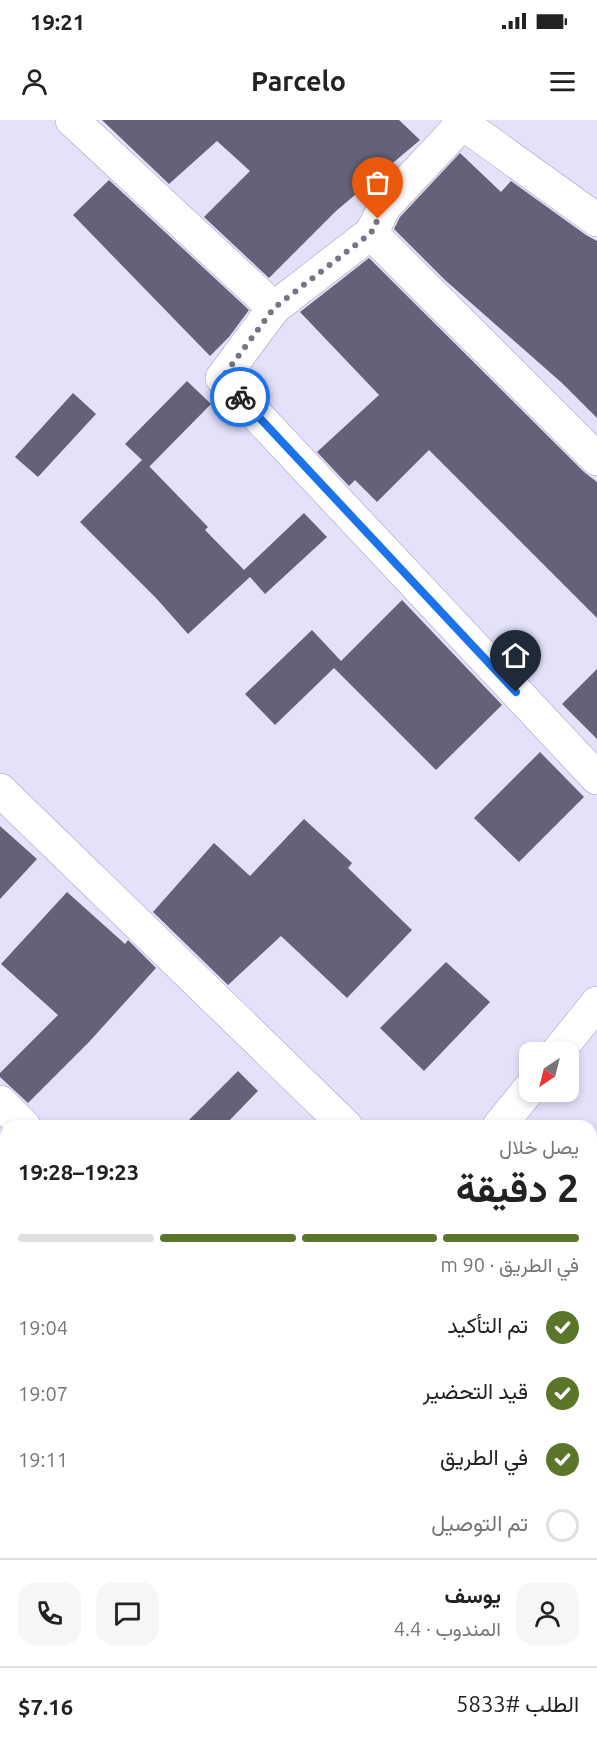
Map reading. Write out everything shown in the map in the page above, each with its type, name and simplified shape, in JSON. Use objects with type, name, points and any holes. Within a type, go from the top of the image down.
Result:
[{"type":"street","points":[[72,120],[274,308]]},
{"type":"street","points":[[597,220],[460,122],[385,206],[371,233],[274,308],[222,378],[597,778]]},
{"type":"street","points":[[371,233],[597,459]]},
{"type":"street","points":[[0,790],[340,1120]]},
{"type":"street","points":[[567,1042],[597,1003]]},
{"type":"street","points":[[504,1120],[519,1101]]},
{"type":"street","points":[[0,1102],[18,1120]]},
{"type":"building","points":[[102,120],[399,120],[420,140],[336,211],[269,278],[204,217],[250,171],[217,141],[169,184]]},
{"type":"building","points":[[460,153],[501,192],[511,181],[597,241],[597,418],[562,383],[445,280],[394,229],[400,217]]},
{"type":"building","points":[[109,180],[249,310],[229,337],[210,356],[73,215]]},
{"type":"building","points":[[369,258],[584,472],[597,482],[597,618],[429,450],[377,502],[355,480],[349,486],[317,452],[379,395],[300,312]]},
{"type":"building","points":[[187,381],[211,404],[149,467],[208,527],[205,530],[244,570],[304,513],[327,537],[265,594],[250,577],[188,634],[156,598],[80,522],[142,460],[125,444]]},
{"type":"building","points":[[73,393],[96,414],[38,477],[15,457]]},
{"type":"building","points":[[402,600],[502,705],[436,770],[334,668],[275,725],[245,694],[312,630],[341,661]]},
{"type":"building","points":[[597,669],[597,739],[562,704]]},
{"type":"building","points":[[540,752],[584,797],[519,862],[474,818]]},
{"type":"building","points":[[304,819],[352,863],[348,868],[412,930],[347,998],[281,936],[228,985],[153,912],[214,843],[250,876]]},
{"type":"building","points":[[0,826],[37,859],[0,899]]},
{"type":"building","points":[[67,892],[125,944],[128,940],[156,968],[89,1042],[28,1103],[0,1077],[0,1073],[58,1015],[1,964]]},
{"type":"building","points":[[446,962],[490,1002],[424,1071],[380,1028]]},
{"type":"building","points":[[238,1071],[258,1091],[230,1120],[189,1120]]},
{"type":"way so far","points":[[240,397],[222,378],[274,308],[371,233],[378,219]]},
{"type":"route","points":[[240,397],[516,692]]}]
